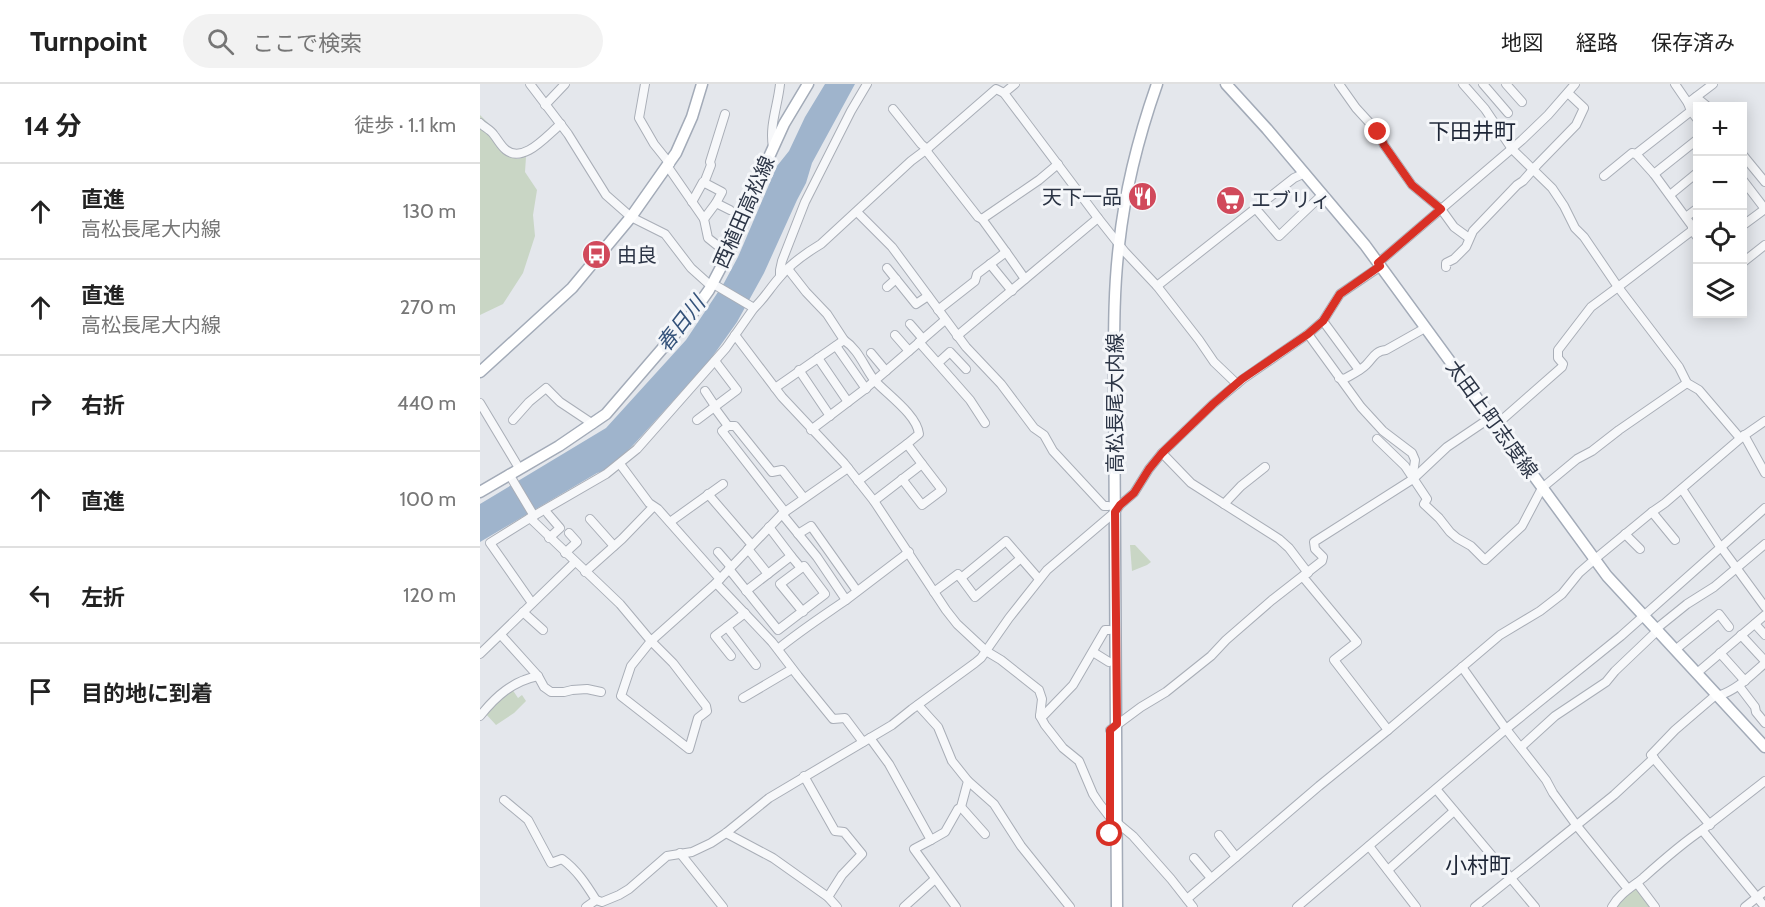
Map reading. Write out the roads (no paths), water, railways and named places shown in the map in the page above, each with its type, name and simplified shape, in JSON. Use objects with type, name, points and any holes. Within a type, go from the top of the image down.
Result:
[{"type":"main road","points":[[480,372],[572,288],[631,217],[669,165],[686,135],[702,84]]},
{"type":"main road","name":"西植田高松線","points":[[480,492],[559,447],[606,414],[668,344],[715,286],[773,147],[808,84]]},
{"type":"main road","name":"高松長尾大内線","points":[[1113,727],[1109,630],[1111,354],[1116,240],[1127,162],[1150,84]]},
{"type":"main road","name":"高松長尾大内線","points":[[1116,240],[1133,164],[1157,84]]},
{"type":"main road","name":"太田上町志度線","points":[[1226,84],[1323,194],[1379,265],[1607,576],[1765,747]]},
{"type":"main road","name":"高松長尾大内線","points":[[1110,512],[1113,727],[1111,907]]},
{"type":"main road","name":"高松長尾大内線","points":[[1113,819],[1117,907]]},
{"type":"street","points":[[530,84],[561,124],[606,195],[631,217],[665,234],[691,268],[715,286],[752,307]]},
{"type":"street","points":[[545,105],[565,84]]},
{"type":"street","points":[[645,84],[639,118],[704,219],[708,238],[728,254]]},
{"type":"street","points":[[773,147],[770,135],[780,84]]},
{"type":"street","points":[[780,276],[782,261],[805,202],[867,84]]},
{"type":"street","points":[[532,603],[490,543],[620,464],[647,439],[715,361],[735,335],[752,307],[764,299],[780,276],[804,254],[821,244],[911,161],[997,88],[1015,84]]},
{"type":"street","points":[[1339,84],[1356,108],[1369,119],[1412,185],[1441,209],[1454,227],[1469,238]]},
{"type":"street","points":[[1464,84],[1485,109],[1512,149],[1552,188],[1575,228],[1584,237],[1618,287],[1679,367],[1687,383],[1699,390],[1742,437],[1765,473]]},
{"type":"street","points":[[1484,84],[1508,112]]},
{"type":"street","points":[[1506,84],[1522,102]]},
{"type":"street","points":[[1675,84],[1693,106]]},
{"type":"street","points":[[1604,176],[1632,153],[1636,154],[1713,84]]},
{"type":"street","points":[[997,88],[1098,218],[1157,286],[1214,362],[1237,384]]},
{"type":"street","points":[[504,800],[528,820],[551,863],[562,859],[570,865],[596,900],[602,902],[629,889],[667,856],[692,852],[711,843],[758,805],[892,725],[981,658],[1008,618],[1047,570],[1134,493],[1162,453],[1213,404],[1323,321],[1340,294],[1379,265],[1512,149],[1548,115],[1569,88],[1584,108],[1576,125],[1562,142],[1473,231],[1467,247],[1446,264],[1446,267]]},
{"type":"street","points":[[893,109],[927,149],[978,217],[982,219],[1025,279]]},
{"type":"street","points":[[692,202],[704,183],[711,165],[725,114]]},
{"type":"street","points":[[480,123],[494,134],[507,151],[521,154],[561,124]]},
{"type":"street","points":[[1654,174],[1693,143]]},
{"type":"street","points":[[1636,154],[1654,174],[1693,227]]},
{"type":"street","points":[[1745,156],[1765,181]]},
{"type":"street","points":[[982,219],[1058,164]]},
{"type":"street","points":[[1157,286],[1294,178],[1305,173]]},
{"type":"street","points":[[1670,195],[1693,176]]},
{"type":"street","points":[[704,183],[722,192],[704,219]]},
{"type":"street","points":[[1747,188],[1765,209],[1747,223]]},
{"type":"street","points":[[1256,209],[1279,236],[1323,194]]},
{"type":"street","points":[[716,203],[730,210]]},
{"type":"street","points":[[1686,217],[1695,210]]},
{"type":"street","points":[[857,212],[892,246],[957,336],[1001,384],[1034,428],[1044,435],[1053,451],[1072,473],[1110,512]]},
{"type":"street","points":[[957,336],[1098,218]]},
{"type":"street","points":[[1113,727],[1141,706],[1160,696],[1211,656],[1272,600],[1306,575],[1323,559],[1315,549],[1314,542],[1413,476],[1447,447],[1493,421],[1562,367],[1563,364],[1558,358],[1558,350],[1591,307],[1693,230]]},
{"type":"street","points":[[1747,259],[1765,245]]},
{"type":"street","points":[[938,310],[975,281],[977,274],[1006,252]]},
{"type":"street","points":[[990,264],[1012,291]]},
{"type":"street","points":[[887,268],[916,304],[928,296]]},
{"type":"street","points":[[788,269],[827,315],[866,389]]},
{"type":"street","points":[[886,287],[896,279]]},
{"type":"street","points":[[812,430],[866,389],[945,320]]},
{"type":"street","points":[[1323,321],[1359,370]]},
{"type":"street","points":[[910,324],[938,363],[970,400],[985,423]]},
{"type":"street","points":[[1339,378],[1344,379],[1359,370],[1380,350],[1386,350],[1425,328]]},
{"type":"street","points":[[1308,334],[1369,417],[1393,439],[1413,453],[1415,460],[1413,476]]},
{"type":"street","points":[[735,335],[775,388],[848,468],[874,501],[957,624],[986,651],[1039,690],[1042,699],[1040,716],[1057,742],[1079,761],[1093,794],[1113,819],[1133,836],[1193,907]]},
{"type":"street","points":[[895,335],[909,351]]},
{"type":"street","points":[[775,388],[840,343],[852,346],[875,380],[918,427],[919,434],[858,481]]},
{"type":"street","points":[[938,363],[950,352],[966,369]]},
{"type":"street","points":[[871,353],[886,371]]},
{"type":"street","points":[[818,358],[848,402]]},
{"type":"street","points":[[697,420],[737,390],[715,361]]},
{"type":"street","points":[[799,370],[830,416]]},
{"type":"street","points":[[1377,439],[1398,457],[1413,476],[1427,499],[1424,504],[1457,538],[1471,546],[1485,560],[1522,526],[1542,488],[1577,459],[1592,451],[1687,383]]},
{"type":"street","points":[[513,420],[546,388],[560,402],[593,424]]},
{"type":"street","points":[[705,391],[728,426]]},
{"type":"street","points":[[480,403],[519,468]]},
{"type":"street","points":[[1187,899],[1500,635],[1540,611],[1562,594],[1579,573],[1595,559],[1742,437],[1765,422]]},
{"type":"street","points":[[804,498],[782,470],[772,472],[735,426],[728,426],[722,431],[846,600]]},
{"type":"street","points":[[902,479],[922,505],[942,490],[907,444]]},
{"type":"street","points":[[1162,453],[1191,483],[1279,539],[1289,548],[1306,575],[1357,642],[1334,660],[1388,730]]},
{"type":"street","points":[[620,464],[653,507],[658,509],[670,522],[833,718],[844,718],[889,764],[931,840]]},
{"type":"street","points":[[874,501],[922,464]]},
{"type":"street","points":[[1224,504],[1241,486],[1266,467]]},
{"type":"street","points":[[509,474],[532,517],[549,538],[620,604],[651,641],[673,663],[706,706],[707,711],[698,718],[689,749],[621,696],[632,666],[651,641],[718,581],[783,513],[848,468]]},
{"type":"street","points":[[670,522],[723,484]]},
{"type":"street","points":[[1682,489],[1721,548],[1765,607]]},
{"type":"street","points":[[708,494],[768,574]]},
{"type":"street","points":[[585,572],[653,507]]},
{"type":"street","points":[[1297,907],[1506,729],[1607,649],[1765,508]]},
{"type":"street","points":[[1652,512],[1675,540]]},
{"type":"street","points":[[548,514],[560,528],[549,538]]},
{"type":"street","points":[[590,519],[614,546]]},
{"type":"street","points":[[798,534],[811,526],[857,591]]},
{"type":"street","points":[[769,527],[801,568]]},
{"type":"street","points":[[565,553],[580,545],[569,533]]},
{"type":"street","points":[[1625,534],[1640,549]]},
{"type":"street","points":[[961,578],[1006,541],[1039,579]]},
{"type":"street","points":[[1521,747],[1555,716],[1606,681],[1656,630],[1688,604],[1714,587],[1765,544]]},
{"type":"street","points":[[718,552],[778,630],[803,612],[825,594],[804,566],[780,584],[803,612]]},
{"type":"street","points":[[777,649],[909,552]]},
{"type":"street","points":[[746,591],[791,556]]},
{"type":"street","points":[[934,592],[958,574],[975,597],[1020,559]]},
{"type":"street","points":[[480,654],[574,563]]},
{"type":"street","points":[[524,612],[543,630]]},
{"type":"street","points":[[731,656],[715,636],[745,613]]},
{"type":"street","points":[[1675,650],[1719,614],[1729,627]]},
{"type":"street","points":[[1697,673],[1765,615]]},
{"type":"street","points":[[1755,624],[1765,635]]},
{"type":"street","points":[[727,627],[756,665]]},
{"type":"street","points":[[1040,716],[1044,715],[1072,685],[1094,652],[1105,630],[1109,630]]},
{"type":"street","points":[[501,635],[538,676],[544,687],[551,692],[587,689],[601,692]]},
{"type":"street","points":[[1741,635],[1765,662],[1730,692],[1717,695],[1675,730],[1651,755],[1765,907]]},
{"type":"street","points":[[1094,652],[1109,662]]},
{"type":"street","points":[[1720,653],[1742,683],[1756,712],[1765,723]]},
{"type":"street","points":[[1462,667],[1546,780],[1577,826],[1628,889]]},
{"type":"street","points":[[743,698],[792,669]]},
{"type":"street","points":[[480,716],[497,696],[509,687],[538,676]]},
{"type":"street","points":[[918,705],[938,727],[952,761],[968,781],[994,804],[1022,846],[1070,907]]},
{"type":"street","points":[[1475,907],[1577,826],[1654,758]]},
{"type":"street","points":[[804,776],[836,831],[844,832],[862,854],[842,875],[828,897]]},
{"type":"street","points":[[956,907],[914,849],[945,832],[960,807],[968,781]]},
{"type":"street","points":[[1612,907],[1628,889],[1765,781]]},
{"type":"street","points":[[1436,789],[1535,907]]},
{"type":"street","points":[[960,807],[985,834]]},
{"type":"street","points":[[1388,870],[1454,811]]},
{"type":"street","points":[[726,833],[773,858],[828,897],[837,907]]},
{"type":"street","points":[[1219,836],[1236,857]]},
{"type":"street","points":[[1369,846],[1416,907]]},
{"type":"street","points":[[680,853],[723,907]]},
{"type":"street","points":[[1194,858],[1211,878]]},
{"type":"street","points":[[904,907],[935,879]]},
{"type":"street","points":[[1636,883],[1655,907]]},
{"type":"street","points":[[1745,907],[1765,891]]},
{"type":"street","points":[[586,907],[596,900]]},
{"type":"water","points":[[825,84],[855,84],[812,163],[806,183],[764,273],[737,322],[710,360],[618,461],[480,542],[480,504],[606,428],[686,340],[724,283],[738,257],[777,166],[789,151],[805,117]]},
{"type":"place","name":"天下一品","points":[[1143,197]]},
{"type":"place","name":"エブリィ","points":[[1230,200]]},
{"type":"place","name":"由良","points":[[596,255]]},
{"type":"district","name":"下田井町","points":[[1472,131]]},
{"type":"district","name":"小村町","points":[[1478,865]]},
{"type":"water label","name":"春日川","points":[[681,324]]}]
